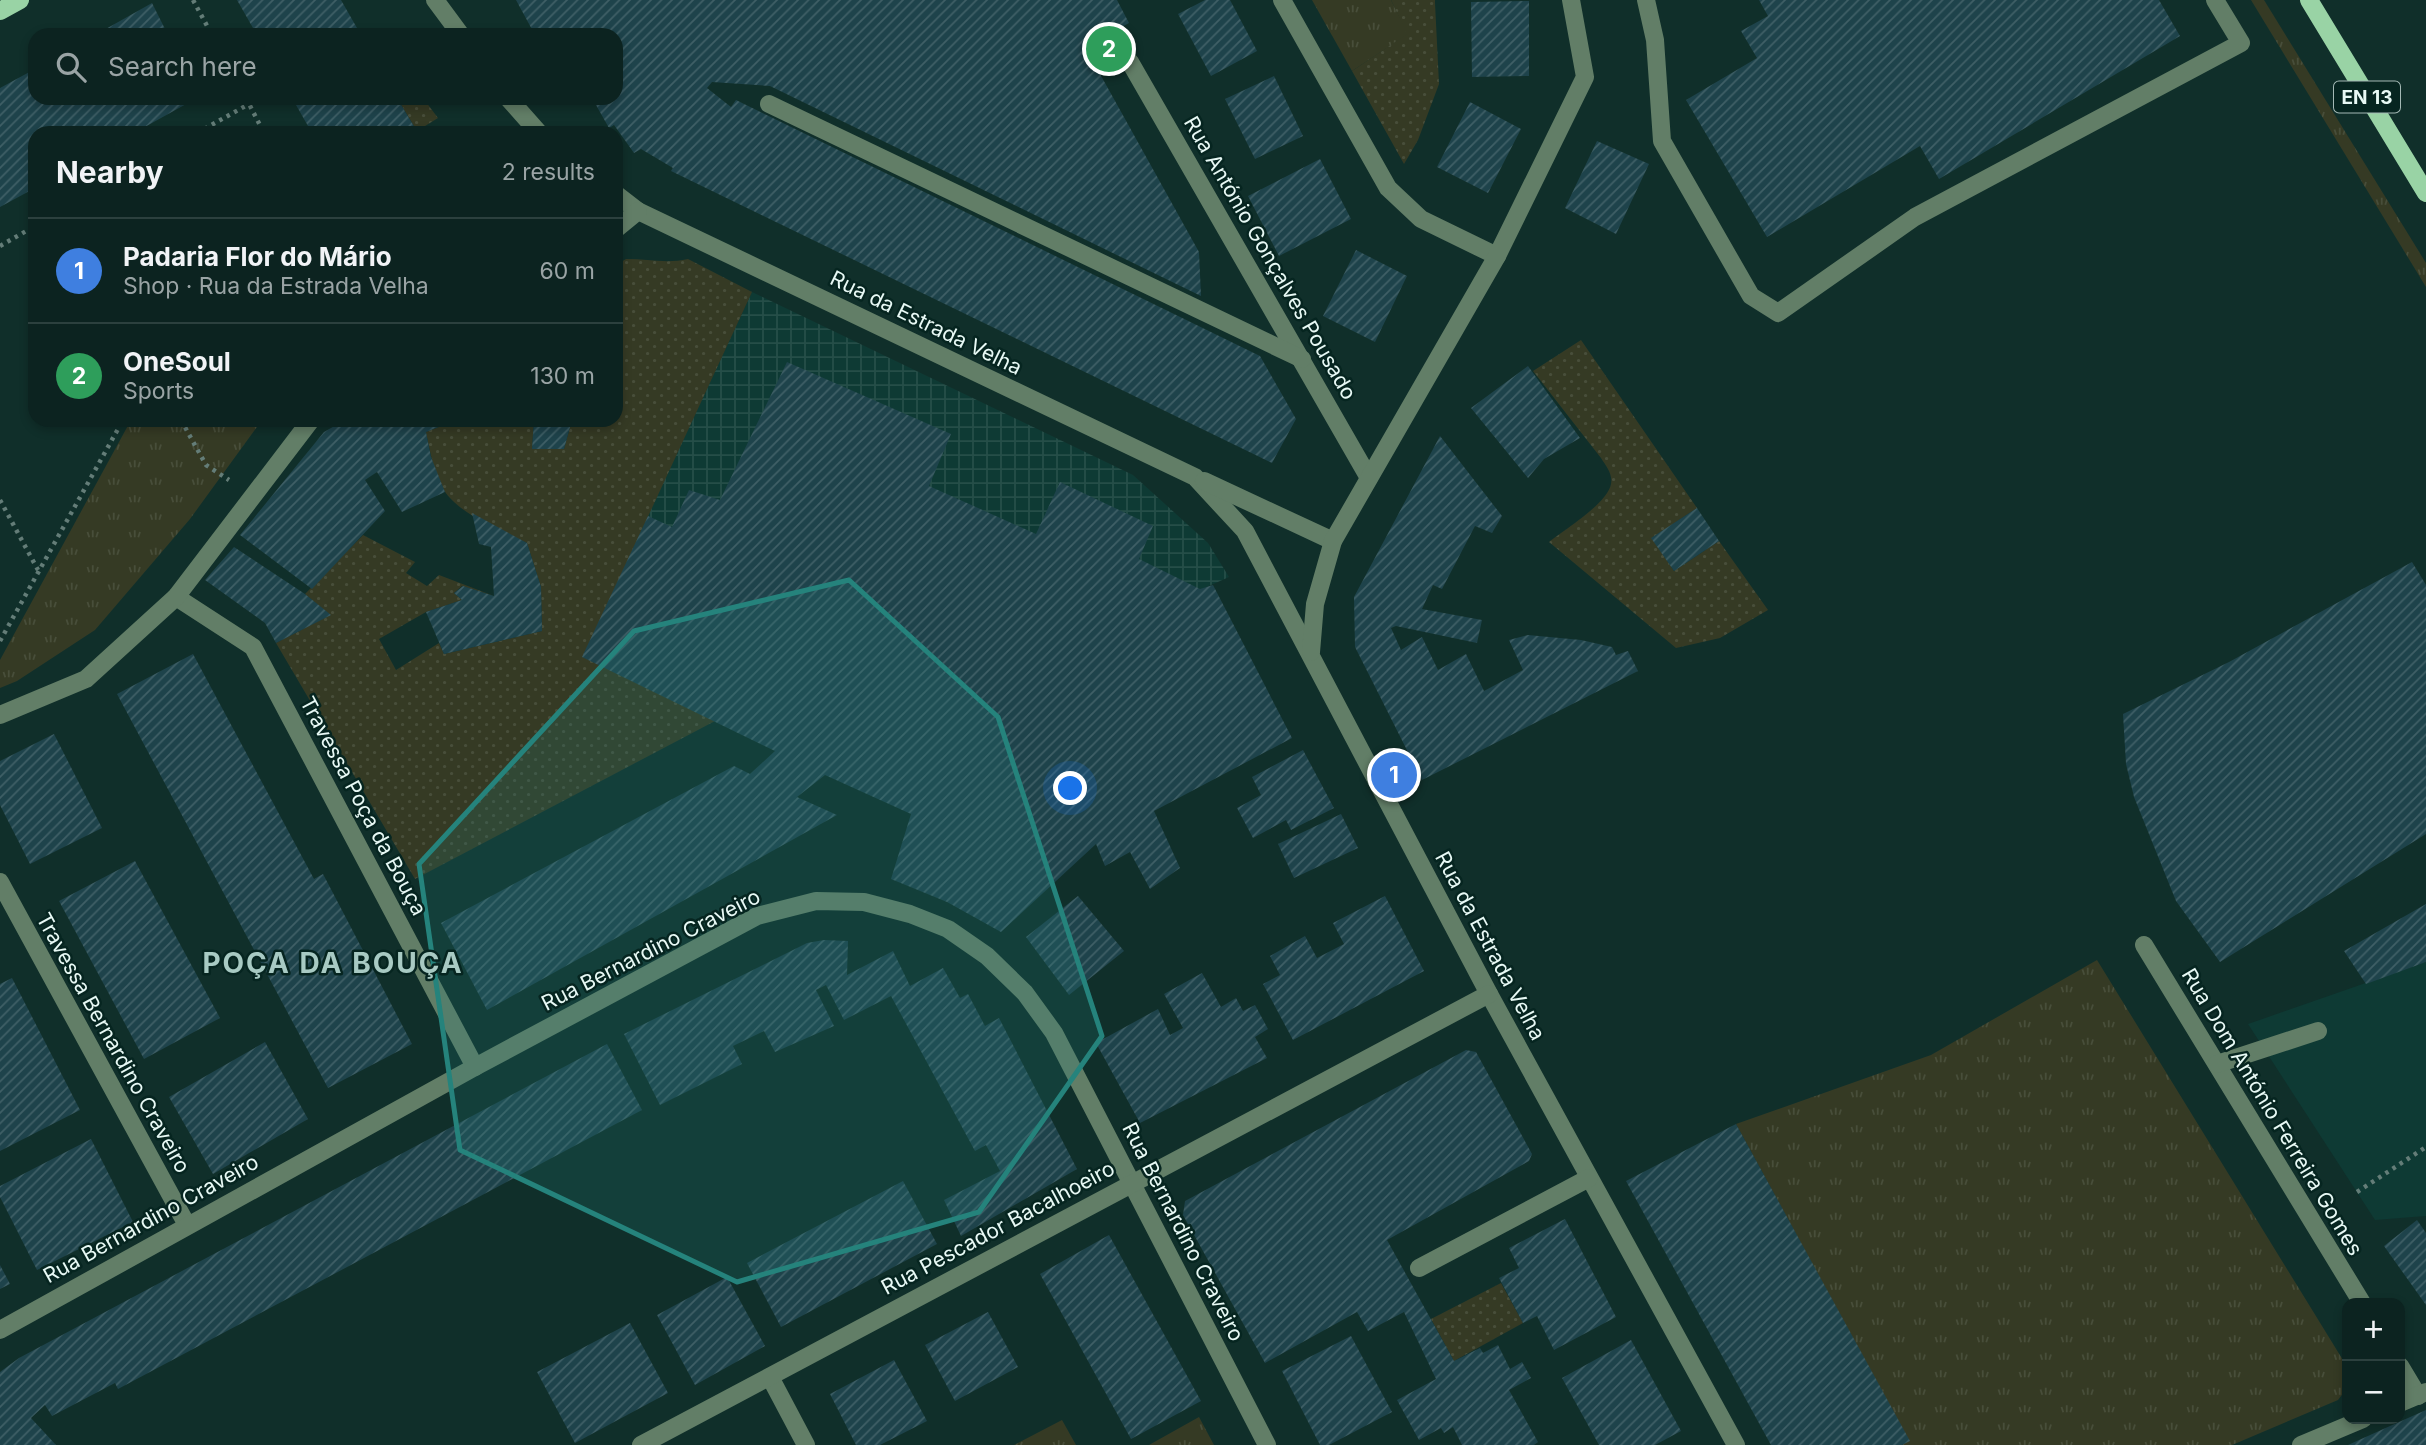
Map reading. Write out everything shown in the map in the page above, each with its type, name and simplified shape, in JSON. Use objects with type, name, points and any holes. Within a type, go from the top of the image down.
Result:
[{"type":"main road","name":"EN 13","points":[[2309,0],[2426,193]]},
{"type":"street","points":[[435,0],[456,28]]},
{"type":"street","points":[[1282,0],[1388,188],[1421,219],[1497,256]]},
{"type":"street","points":[[1311,652],[1315,604],[1333,541],[1497,256],[1585,77],[1571,0]]},
{"type":"street","points":[[1646,0],[1655,40],[1662,141],[1751,296],[1778,313],[1915,218],[2241,43],[2215,0]]},
{"type":"street","name":"Rua António Gonçalves Pousado","points":[[1130,62],[1369,478]]},
{"type":"street","points":[[769,104],[1302,359]]},
{"type":"street","points":[[514,105],[533,126]]},
{"type":"street","name":"Rua da Estrada Velha","points":[[623,199],[639,211],[1333,541]]},
{"type":"street","points":[[623,224],[639,211]]},
{"type":"street","points":[[0,715],[86,679],[176,597],[306,427]]},
{"type":"street","name":"Rua da Estrada Velha","points":[[1195,477],[1245,531],[1489,994],[1736,1445]]},
{"type":"street","name":"Travessa Poça da Bouça","points":[[176,597],[253,647],[475,1067]]},
{"type":"street","name":"Travessa Bernardino Craveiro","points":[[0,882],[187,1225]]},
{"type":"street","name":"Rua Bernardino Craveiro","points":[[0,1329],[475,1067],[757,916],[816,901],[864,902],[911,914],[948,929],[988,956],[1025,993],[1054,1033],[1267,1445]]},
{"type":"street","name":"Rua Dom António Ferreira Gomes","points":[[2144,945],[2359,1298]]},
{"type":"street","name":"Rua Pescador Bacalhoeiro","points":[[641,1445],[1489,994]]},
{"type":"street","points":[[2217,1064],[2318,1031]]},
{"type":"street","points":[[1419,1268],[1590,1178]]},
{"type":"street","points":[[2405,1372],[2422,1394],[2405,1401]]},
{"type":"street","points":[[770,1377],[806,1445]]},
{"type":"street","points":[[2301,1445],[2351,1424]]},
{"type":"path","points":[[193,0],[208,28]]},
{"type":"path","points":[[208,126],[241,105]]},
{"type":"path","points":[[249,105],[260,126]]},
{"type":"path","points":[[0,246],[28,230]]},
{"type":"path","points":[[0,641],[119,427]]},
{"type":"path","points":[[185,427],[206,465],[229,480]]},
{"type":"path","points":[[0,500],[38,570]]},
{"type":"path","points":[[2357,1192],[2426,1147]]},
{"type":"highlighted area","points":[[849,580],[998,717],[1102,1036],[979,1212],[737,1282],[460,1150],[419,864],[634,631]]},
{"type":"shaded area","points":[[752,292],[1133,475],[1208,543],[1229,577],[1200,590],[715,721],[582,657]]},
{"type":"shaded area","points":[[2426,962],[2426,1216],[2375,1220],[2248,1024]]},
{"type":"green space","points":[[1312,0],[1391,0],[1408,34],[1352,71]]},
{"type":"green space","points":[[1391,0],[1435,0],[1439,84],[1418,140],[1404,164],[1352,71],[1407,34]]},
{"type":"green space","points":[[2251,0],[2264,0],[2426,263],[2426,287]]},
{"type":"green space","points":[[401,105],[428,105],[438,118],[425,126],[414,126]]},
{"type":"green space","points":[[688,259],[752,292],[583,657],[715,721],[415,879],[276,643],[330,615],[305,594],[363,535],[415,562],[406,573],[427,586],[439,575],[494,596],[462,586],[454,593],[462,600],[426,612],[379,639],[396,670],[439,643],[444,654],[542,631],[541,587],[527,543],[470,514],[450,498],[438,477],[426,432],[439,427],[534,427],[532,449],[564,449],[570,427],[623,427],[623,261]]},
{"type":"green space","points":[[1581,340],[1697,508],[1652,538],[1674,571],[1719,541],[1768,610],[1720,638],[1676,648],[1549,542],[1594,508],[1611,484],[1610,473],[1601,458],[1533,371]]},
{"type":"green space","points":[[127,427],[257,427],[190,519],[95,630],[17,681],[0,688],[0,660]]},
{"type":"green space","points":[[2097,960],[2342,1358],[2342,1395],[2338,1400],[2232,1445],[1902,1445],[1909,1441],[1736,1124],[1931,1055]]},
{"type":"green space","points":[[1501,1283],[1523,1323],[1454,1361],[1431,1319]]},
{"type":"green space","points":[[1199,1417],[1214,1445],[1149,1445]]},
{"type":"green space","points":[[1062,1420],[1076,1445],[1014,1445]]},
{"type":"building","points":[[237,0],[341,0],[357,28],[253,28]]},
{"type":"building","points":[[516,0],[1117,0],[1129,23],[1085,47],[1199,252],[1201,296],[770,86],[712,82],[707,88],[731,107],[736,100],[1260,356],[1296,419],[1272,463],[671,171],[673,168],[641,149],[634,153],[623,138],[623,126],[608,126],[596,105],[623,105],[623,28],[531,28]]},
{"type":"building","points":[[1205,0],[1230,0],[1257,51],[1211,76],[1178,14]]},
{"type":"building","points":[[1759,0],[2159,0],[2180,36],[1939,179],[1920,146],[1767,237],[1686,100],[1757,58],[1741,31],[1768,16]]},
{"type":"building","points":[[1529,1],[1529,76],[1472,77],[1471,2]]},
{"type":"building","points":[[152,3],[164,28],[107,28]]},
{"type":"building","points":[[28,73],[28,105],[184,105],[147,126],[28,126],[28,192],[0,207],[0,88]]},
{"type":"building","points":[[1274,76],[1303,136],[1255,159],[1225,99]]},
{"type":"building","points":[[1470,102],[1521,129],[1488,193],[1437,167]]},
{"type":"building","points":[[296,105],[401,105],[414,126],[308,126]]},
{"type":"building","points":[[1597,141],[1649,164],[1616,234],[1565,208]]},
{"type":"building","points":[[1320,159],[1351,219],[1279,256],[1248,196]]},
{"type":"building","points":[[1356,250],[1407,276],[1375,342],[1323,316]]},
{"type":"building","points":[[787,362],[951,434],[929,486],[1036,534],[1060,482],[1153,526],[1139,559],[1200,589],[1213,585],[1292,738],[1154,811],[1180,868],[1150,889],[1130,852],[1105,866],[1096,844],[1001,932],[947,902],[891,879],[911,814],[825,775],[797,797],[837,815],[487,1010],[441,923],[734,766],[750,774],[775,751],[582,657],[648,516],[672,527],[689,490],[720,500]]},
{"type":"building","points":[[1528,366],[1580,438],[1544,459],[1528,478],[1471,408]]},
{"type":"building","points":[[333,427],[438,427],[426,432],[431,457],[445,492],[402,512],[377,472],[365,480],[385,511],[312,589],[240,535],[324,432]]},
{"type":"building","points":[[534,427],[570,427],[564,449],[532,449]]},
{"type":"building","points":[[1440,436],[1502,516],[1492,533],[1475,526],[1442,589],[1433,585],[1422,609],[1482,620],[1477,643],[1396,626],[1391,628],[1401,650],[1422,637],[1438,670],[1466,654],[1484,691],[1523,670],[1509,640],[1528,635],[1581,640],[1612,647],[1616,655],[1628,651],[1638,671],[1422,780],[1355,647],[1354,597]]},
{"type":"building","points":[[1697,508],[1719,541],[1674,571],[1651,538]]},
{"type":"building","points":[[472,513],[527,543],[541,587],[542,631],[444,654],[426,612],[462,600],[454,593],[463,586],[494,596],[491,547],[479,544]]},
{"type":"building","points":[[234,547],[305,594],[331,615],[276,643],[265,623],[205,580]]},
{"type":"building","points":[[2412,562],[2426,585],[2426,834],[2220,962],[2176,901],[2134,797],[2126,764],[2123,714],[2229,662]]},
{"type":"building","points":[[193,654],[314,879],[323,874],[412,1044],[328,1088],[117,694]]},
{"type":"building","points":[[54,734],[102,828],[30,864],[0,805],[0,761]]},
{"type":"building","points":[[1303,750],[1334,808],[1291,830],[1286,820],[1253,838],[1237,808],[1261,795],[1252,777]]},
{"type":"building","points":[[1341,814],[1358,848],[1294,878],[1278,844]]},
{"type":"building","points":[[135,861],[220,1018],[144,1059],[59,901]]},
{"type":"building","points":[[1078,896],[1124,951],[1069,995],[1026,937]]},
{"type":"building","points":[[1385,896],[1424,971],[1293,1040],[1263,984],[1280,975],[1270,956],[1305,936],[1317,958],[1344,944],[1333,923]]},
{"type":"building","points":[[2426,904],[2426,962],[2366,984],[2344,951]]},
{"type":"building","points":[[824,940],[848,941],[847,975],[893,951],[910,986],[943,968],[960,998],[968,994],[985,1026],[999,1018],[1077,1169],[961,1236],[944,1200],[1000,1171],[986,1145],[975,1151],[891,996],[844,1020],[826,985],[816,990],[834,1026],[775,1052],[764,1031],[733,1046],[742,1064],[660,1105],[624,1034],[807,943]]},
{"type":"building","points":[[1202,973],[1221,1007],[1236,998],[1243,1011],[1255,1005],[1268,1029],[1255,1037],[1267,1058],[1140,1123],[1096,1043],[1158,1009],[1170,1035],[1183,1028],[1164,994]]},
{"type":"building","points":[[12,978],[80,1110],[0,1151],[0,984]]},
{"type":"building","points":[[265,1042],[308,1119],[213,1174],[169,1097]]},
{"type":"building","points":[[607,1044],[642,1110],[118,1389],[115,1383],[52,1416],[45,1405],[31,1418],[56,1445],[0,1445],[0,1372],[19,1358]]},
{"type":"building","points":[[1466,1050],[1476,1052],[1532,1154],[1529,1161],[1387,1240],[1454,1361],[1480,1348],[1483,1353],[1498,1345],[1510,1369],[1522,1362],[1531,1378],[1509,1390],[1538,1442],[1534,1445],[1462,1445],[1453,1427],[1444,1433],[1441,1428],[1419,1440],[1397,1400],[1436,1379],[1404,1312],[1368,1331],[1357,1312],[1265,1363],[1183,1215],[1185,1201]]},
{"type":"building","points":[[1736,1124],[1910,1441],[1902,1445],[1771,1445],[1626,1181]]},
{"type":"building","points":[[91,1139],[133,1222],[37,1270],[0,1197],[0,1186]]},
{"type":"building","points":[[903,1181],[937,1244],[781,1327],[747,1263]]},
{"type":"building","points":[[1565,1219],[1616,1317],[1554,1350],[1537,1316],[1523,1323],[1499,1278],[1519,1268],[1509,1248]]},
{"type":"building","points":[[2417,1220],[2426,1233],[2426,1305],[2384,1246]]},
{"type":"building","points":[[1109,1235],[1201,1401],[1131,1439],[1040,1274]]},
{"type":"building","points":[[0,1265],[10,1284],[0,1289]]},
{"type":"building","points":[[727,1277],[765,1346],[695,1385],[657,1315]]},
{"type":"building","points":[[988,1312],[1018,1367],[955,1401],[925,1345]]},
{"type":"building","points":[[630,1323],[668,1393],[575,1443],[537,1372]]},
{"type":"building","points":[[1351,1336],[1392,1412],[1329,1445],[1320,1445],[1282,1371]]},
{"type":"building","points":[[1631,1340],[1681,1431],[1655,1445],[1599,1445],[1562,1378]]},
{"type":"building","points":[[894,1360],[927,1421],[880,1445],[856,1445],[830,1394]]},
{"type":"building","points":[[2426,1410],[2426,1445],[2348,1445],[2394,1424],[2405,1424],[2405,1419]]},
{"type":"place","name":"OneSoul","points":[[1109,49]]},
{"type":"place","name":"Padaria Flor do Mário","points":[[1394,775]]},
{"type":"district","name":"POÇA DA BOUÇA","points":[[333,963]]}]
